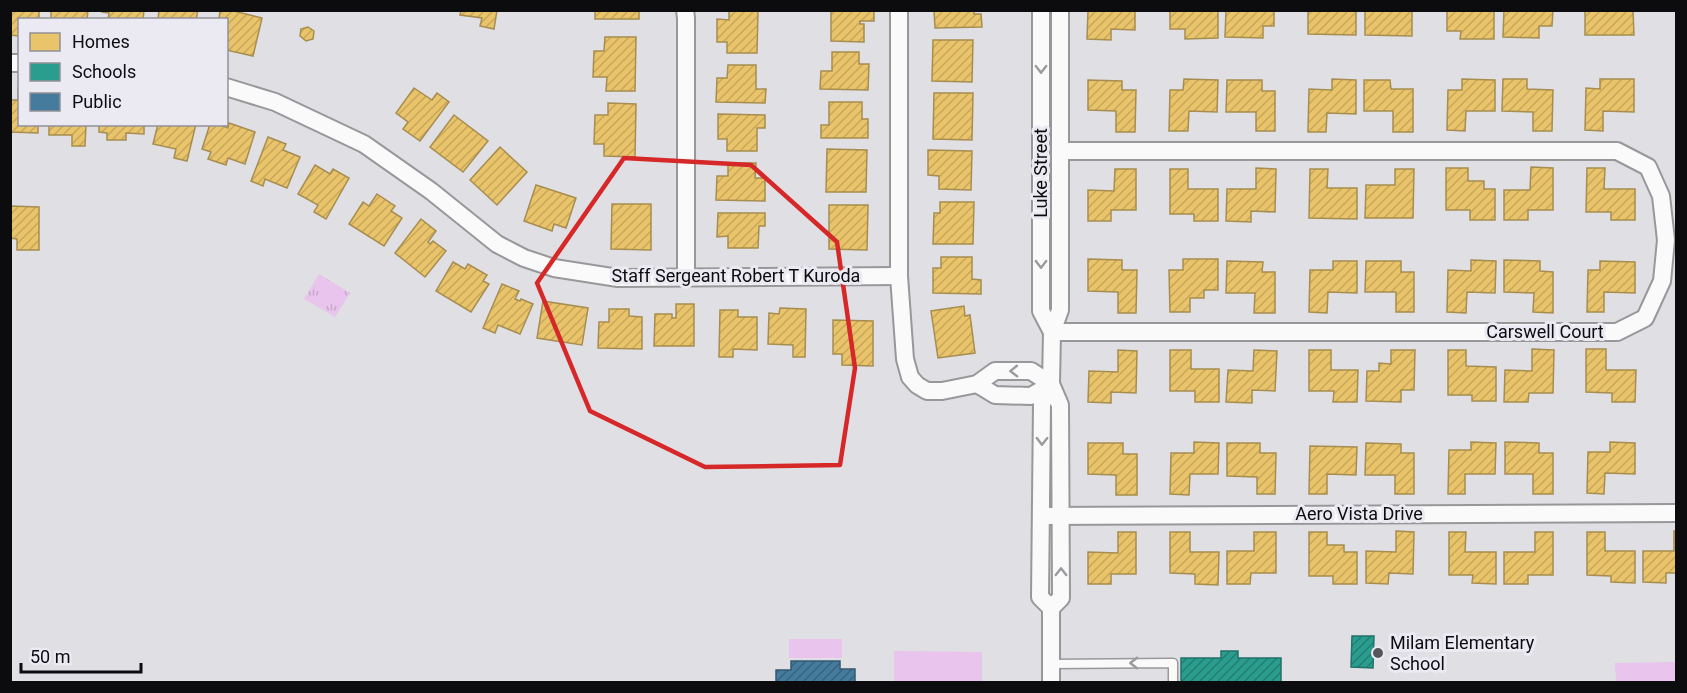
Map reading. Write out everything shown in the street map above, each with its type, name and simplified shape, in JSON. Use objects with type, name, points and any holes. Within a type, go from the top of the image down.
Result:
[{"type":"street","points":[[685,10],[686,278]]},
{"type":"street","points":[[899,10],[899,276],[905,358],[910,377],[927,391],[942,391],[976,384],[995,371],[1031,371],[1051,384],[1031,396],[995,395],[976,384]]},
{"type":"street","name":"Luke Street","points":[[1041,10],[1041,311],[1052,333]]},
{"type":"street","name":"Luke Street","points":[[1051,608],[1040,597],[1042,404],[1051,384],[1052,333],[1060,310],[1060,10]]},
{"type":"street","name":"Staff Sergeant Robert T Kuroda","points":[[228,88],[275,102],[364,144],[431,191],[497,244],[524,258],[554,268],[618,278],[899,276]]},
{"type":"street","name":"Carswell Court","points":[[1052,333],[1617,332],[1645,318],[1662,280],[1666,240],[1660,196],[1648,167],[1617,151],[1060,151]]},
{"type":"street","name":"Luke Street","points":[[1051,384],[1060,405],[1061,515],[1061,598],[1051,608],[1051,682]]},
{"type":"street","name":"Aero Vista Drive","points":[[1041,516],[1677,513]]},
{"type":"lane","points":[[1051,664],[1173,663],[1173,682]]},
{"type":"highlighted area","points":[[624,158],[751,165],[837,242],[855,368],[840,465],[705,467],[590,411],[537,283]]},
{"type":"green space","points":[[319,274],[350,293],[335,317],[304,299]]},
{"type":"green space","points":[[789,639],[842,639],[842,658],[789,658]]},
{"type":"green space","points":[[894,651],[982,652],[982,682],[894,682]]},
{"type":"green space","points":[[1676,662],[1676,682],[1616,682],[1615,663]]},
{"type":"building: Homes","points":[[10,10],[39,10],[39,18],[18,18],[18,36],[10,35]]},
{"type":"building: Homes","points":[[51,10],[88,10],[87,18],[51,18]]},
{"type":"building: Homes","points":[[102,10],[144,10],[143,18],[108,18],[109,13],[102,12]]},
{"type":"building: Homes","points":[[159,10],[198,10],[196,18],[158,18]]},
{"type":"building: Homes","points":[[220,10],[230,10],[262,18],[253,56],[228,50],[228,18],[219,18]]},
{"type":"building: Homes","points":[[461,10],[497,10],[494,29],[480,26],[482,18],[460,15]]},
{"type":"building: Homes","points":[[595,10],[639,10],[639,19],[595,19]]},
{"type":"building: Homes","points":[[729,10],[758,11],[757,53],[727,53],[727,42],[717,42],[717,19],[729,20]]},
{"type":"building: Homes","points":[[831,10],[874,10],[874,21],[860,21],[860,24],[864,24],[864,42],[831,41]]},
{"type":"building: Homes","points":[[934,10],[974,10],[974,14],[981,14],[982,27],[935,28]]},
{"type":"building: Homes","points":[[1088,10],[1135,10],[1135,30],[1111,29],[1111,40],[1087,39]]},
{"type":"building: Homes","points":[[1170,10],[1218,10],[1218,38],[1185,39],[1185,29],[1170,29]]},
{"type":"building: Homes","points":[[1226,10],[1274,10],[1274,26],[1263,26],[1263,38],[1225,37]]},
{"type":"building: Homes","points":[[1308,10],[1356,10],[1356,35],[1308,34]]},
{"type":"building: Homes","points":[[1365,10],[1412,10],[1412,36],[1365,35]]},
{"type":"building: Homes","points":[[1447,10],[1494,10],[1494,39],[1460,39],[1461,31],[1447,31]]},
{"type":"building: Homes","points":[[1504,10],[1553,10],[1552,26],[1539,26],[1539,38],[1503,37]]},
{"type":"building: Homes","points":[[1585,10],[1633,10],[1634,35],[1585,35]]},
{"type":"building: Homes","points":[[308,27],[314,31],[313,39],[306,41],[300,36],[301,29]]},
{"type":"building: Homes","points":[[605,37],[636,37],[635,91],[606,91],[607,77],[593,77],[594,51],[604,51]]},
{"type":"building: Homes","points":[[933,40],[973,40],[972,82],[932,81]]},
{"type":"building: Homes","points":[[832,52],[859,52],[859,64],[869,64],[868,90],[820,89],[821,71],[832,71]]},
{"type":"building: Homes","points":[[728,65],[756,65],[756,89],[766,89],[765,103],[716,102],[717,78],[727,78]]},
{"type":"building: Homes","points":[[1184,79],[1218,80],[1217,112],[1189,111],[1188,131],[1169,131],[1170,90],[1183,90]]},
{"type":"building: Homes","points":[[1332,79],[1356,80],[1356,114],[1327,113],[1326,132],[1308,132],[1309,89],[1332,90]]},
{"type":"building: Homes","points":[[1462,79],[1495,80],[1495,111],[1466,111],[1465,131],[1447,130],[1448,90],[1462,90]]},
{"type":"building: Homes","points":[[1503,79],[1527,79],[1527,89],[1553,90],[1552,131],[1533,131],[1533,112],[1502,111]]},
{"type":"building: Homes","points":[[1600,79],[1634,79],[1634,112],[1603,111],[1603,131],[1585,130],[1586,88],[1600,89]]},
{"type":"building: Homes","points":[[1088,80],[1122,81],[1122,90],[1136,90],[1135,132],[1116,132],[1116,111],[1088,110]]},
{"type":"building: Homes","points":[[1227,80],[1262,80],[1262,91],[1275,91],[1275,131],[1256,131],[1256,112],[1226,112]]},
{"type":"building: Homes","points":[[1364,80],[1390,80],[1391,89],[1413,89],[1413,132],[1393,132],[1393,111],[1364,111]]},
{"type":"building: Homes","points":[[414,88],[432,100],[437,93],[449,102],[420,141],[403,129],[408,122],[396,113]]},
{"type":"building: Homes","points":[[934,93],[973,93],[972,140],[933,139]]},
{"type":"building: Homes","points":[[10,100],[18,100],[18,126],[38,126],[38,133],[10,132]]},
{"type":"building: Homes","points":[[829,102],[862,102],[862,119],[868,119],[868,138],[821,138],[821,125],[829,125]]},
{"type":"building: Homes","points":[[608,103],[636,104],[635,157],[604,156],[604,144],[594,144],[595,115],[608,115]]},
{"type":"building: Homes","points":[[718,114],[765,115],[765,128],[757,128],[757,151],[727,151],[727,139],[718,139]]},
{"type":"building: Homes","points":[[454,115],[488,141],[463,172],[430,147]]},
{"type":"building: Homes","points":[[229,123],[255,132],[245,164],[228,158],[226,165],[208,159],[211,152],[202,149],[209,126],[228,128]]},
{"type":"building: Homes","points":[[49,126],[86,126],[85,146],[72,146],[72,135],[49,135]]},
{"type":"building: Homes","points":[[99,126],[144,126],[144,134],[126,133],[126,140],[107,140],[107,133],[99,132]]},
{"type":"building: Homes","points":[[158,126],[196,126],[187,161],[174,158],[176,149],[153,144]]},
{"type":"building: Homes","points":[[268,137],[286,144],[283,150],[300,157],[287,188],[265,179],[263,186],[251,181]]},
{"type":"building: Homes","points":[[500,147],[527,172],[497,205],[470,180]]},
{"type":"building: Homes","points":[[827,149],[867,150],[866,192],[826,192]]},
{"type":"building: Homes","points":[[928,150],[972,151],[971,190],[939,189],[939,176],[928,175]]},
{"type":"building: Homes","points":[[728,163],[756,163],[755,178],[765,178],[765,201],[716,200],[717,176],[728,176]]},
{"type":"building: Homes","points":[[315,165],[330,174],[333,169],[349,178],[326,219],[314,212],[318,205],[298,194]]},
{"type":"building: Homes","points":[[1531,167],[1553,168],[1553,210],[1528,210],[1528,220],[1504,220],[1504,190],[1530,190]]},
{"type":"building: Homes","points":[[1256,168],[1276,169],[1275,212],[1251,211],[1251,222],[1226,221],[1227,189],[1256,189]]},
{"type":"building: Homes","points":[[1446,168],[1468,168],[1468,181],[1484,181],[1484,189],[1495,189],[1495,220],[1470,220],[1470,210],[1446,210]]},
{"type":"building: Homes","points":[[1587,168],[1605,168],[1604,189],[1635,189],[1635,220],[1611,220],[1611,212],[1586,212]]},
{"type":"building: Homes","points":[[1115,169],[1136,169],[1136,210],[1111,210],[1111,221],[1088,221],[1088,190],[1114,191]]},
{"type":"building: Homes","points":[[1170,169],[1188,169],[1188,189],[1218,189],[1218,221],[1194,221],[1194,214],[1170,214]]},
{"type":"building: Homes","points":[[1310,169],[1328,169],[1327,188],[1357,188],[1357,219],[1309,218]]},
{"type":"building: Homes","points":[[1395,169],[1414,169],[1413,218],[1365,218],[1366,185],[1395,185]]},
{"type":"building: Homes","points":[[536,185],[576,198],[566,228],[554,224],[552,231],[524,221]]},
{"type":"building: Homes","points":[[377,194],[395,206],[391,211],[402,218],[384,246],[349,224],[363,202],[369,206]]},
{"type":"building: Homes","points":[[940,202],[974,202],[973,244],[933,244],[934,213],[940,213]]},
{"type":"building: Homes","points":[[612,204],[651,204],[651,250],[611,249]]},
{"type":"building: Homes","points":[[829,205],[868,205],[867,250],[829,249]]},
{"type":"building: Homes","points":[[10,206],[39,207],[39,250],[17,250],[17,239],[10,238]]},
{"type":"building: Homes","points":[[718,213],[765,213],[765,226],[759,226],[758,248],[728,248],[728,236],[717,237]]},
{"type":"building: Homes","points":[[421,219],[436,231],[428,242],[430,244],[433,241],[446,251],[425,277],[395,253]]},
{"type":"building: Homes","points":[[941,257],[972,257],[972,279],[981,280],[981,294],[933,293],[933,268],[941,268]]},
{"type":"building: Homes","points":[[1088,259],[1122,260],[1122,270],[1137,270],[1136,313],[1118,313],[1118,292],[1088,291]]},
{"type":"building: Homes","points":[[1183,259],[1218,259],[1218,290],[1204,290],[1204,298],[1190,298],[1190,312],[1170,312],[1169,270],[1183,270]]},
{"type":"building: Homes","points":[[1471,260],[1496,261],[1495,293],[1467,292],[1466,313],[1447,312],[1448,270],[1471,271]]},
{"type":"building: Homes","points":[[1504,260],[1540,261],[1540,271],[1553,272],[1553,313],[1533,312],[1534,293],[1504,292]]},
{"type":"building: Homes","points":[[1227,261],[1263,262],[1262,272],[1275,272],[1275,313],[1254,313],[1255,293],[1226,293]]},
{"type":"building: Homes","points":[[1333,261],[1357,261],[1357,293],[1328,292],[1327,313],[1309,312],[1310,270],[1333,270]]},
{"type":"building: Homes","points":[[1366,261],[1401,261],[1401,272],[1414,272],[1414,312],[1396,312],[1396,292],[1365,292]]},
{"type":"building: Homes","points":[[1600,261],[1635,262],[1635,293],[1604,292],[1604,312],[1587,312],[1588,270],[1600,270]]},
{"type":"building: Homes","points":[[453,262],[465,269],[468,264],[487,275],[483,281],[489,284],[471,312],[436,291]]},
{"type":"building: Homes","points":[[502,284],[519,291],[515,299],[533,304],[520,334],[498,325],[495,333],[483,328]]},
{"type":"building: Homes","points":[[543,301],[588,308],[582,345],[537,338]]},
{"type":"building: Homes","points":[[676,304],[694,304],[694,346],[654,346],[655,314],[672,314],[672,318],[676,318]]},
{"type":"building: Homes","points":[[964,306],[965,316],[970,315],[975,353],[938,358],[931,311]]},
{"type":"building: Homes","points":[[780,308],[806,309],[805,357],[793,357],[793,345],[768,344],[769,313],[779,314]]},
{"type":"building: Homes","points":[[609,309],[629,309],[629,316],[642,317],[642,349],[598,348],[599,322],[609,322]]},
{"type":"building: Homes","points":[[720,310],[738,310],[738,317],[757,317],[757,350],[733,349],[733,357],[719,357]]},
{"type":"building: Homes","points":[[833,320],[873,321],[873,366],[842,365],[842,354],[833,354]]},
{"type":"building: Homes","points":[[1532,349],[1554,350],[1553,393],[1529,393],[1528,402],[1504,402],[1505,370],[1532,371]]},
{"type":"building: Homes","points":[[1586,349],[1606,349],[1606,370],[1636,370],[1635,402],[1612,402],[1612,393],[1586,392]]},
{"type":"building: Homes","points":[[1118,350],[1137,351],[1136,393],[1111,392],[1111,403],[1088,402],[1089,371],[1118,372]]},
{"type":"building: Homes","points":[[1170,350],[1191,350],[1191,369],[1219,369],[1219,402],[1195,402],[1195,391],[1170,391]]},
{"type":"building: Homes","points":[[1254,350],[1277,351],[1275,391],[1252,390],[1252,403],[1226,402],[1228,370],[1253,371]]},
{"type":"building: Homes","points":[[1309,350],[1331,350],[1331,370],[1358,370],[1357,402],[1333,402],[1334,391],[1309,391]]},
{"type":"building: Homes","points":[[1391,350],[1415,350],[1414,390],[1401,390],[1401,402],[1366,401],[1367,371],[1379,371],[1379,363],[1391,364]]},
{"type":"building: Homes","points":[[1448,350],[1466,350],[1466,366],[1496,367],[1496,401],[1472,401],[1472,395],[1448,395]]},
{"type":"building: Homes","points":[[1194,442],[1219,443],[1218,474],[1190,474],[1189,495],[1170,494],[1171,453],[1194,453]]},
{"type":"building: Homes","points":[[1471,442],[1496,443],[1495,474],[1465,474],[1465,494],[1448,494],[1449,450],[1471,450]]},
{"type":"building: Homes","points":[[1505,442],[1539,443],[1539,453],[1553,453],[1553,494],[1533,494],[1533,474],[1505,474]]},
{"type":"building: Homes","points":[[1610,442],[1635,443],[1635,474],[1605,473],[1604,494],[1587,493],[1588,452],[1610,452]]},
{"type":"building: Homes","points":[[1088,443],[1123,443],[1123,454],[1137,454],[1137,495],[1116,495],[1116,475],[1088,474]]},
{"type":"building: Homes","points":[[1227,443],[1260,443],[1260,453],[1276,453],[1275,494],[1257,494],[1257,477],[1227,476]]},
{"type":"building: Homes","points":[[1366,443],[1401,444],[1401,453],[1414,453],[1414,494],[1395,494],[1395,475],[1365,475]]},
{"type":"building: Homes","points":[[1310,446],[1357,447],[1356,475],[1327,474],[1327,494],[1309,494]]},
{"type":"building: Homes","points":[[1396,531],[1414,532],[1413,574],[1389,573],[1388,584],[1366,583],[1366,551],[1396,552]]},
{"type":"building: Homes","points":[[1674,531],[1676,531],[1676,573],[1666,573],[1666,583],[1643,582],[1643,551],[1674,551]]},
{"type":"building: Homes","points":[[1118,532],[1136,532],[1136,574],[1111,574],[1111,584],[1088,584],[1088,552],[1118,553]]},
{"type":"building: Homes","points":[[1170,532],[1190,532],[1190,552],[1219,552],[1218,585],[1195,584],[1195,574],[1170,573]]},
{"type":"building: Homes","points":[[1254,532],[1276,532],[1276,573],[1251,573],[1250,584],[1227,584],[1227,551],[1254,551]]},
{"type":"building: Homes","points":[[1309,532],[1327,532],[1327,545],[1344,545],[1344,552],[1357,552],[1357,584],[1333,584],[1333,576],[1309,576]]},
{"type":"building: Homes","points":[[1449,532],[1466,532],[1465,552],[1496,552],[1496,584],[1472,583],[1473,575],[1449,575]]},
{"type":"building: Homes","points":[[1535,532],[1553,532],[1553,575],[1528,575],[1528,584],[1504,584],[1504,552],[1535,552]]},
{"type":"building: Homes","points":[[1587,532],[1605,532],[1605,551],[1635,551],[1635,583],[1611,582],[1611,576],[1587,575]]},
{"type":"building: Schools","points":[[1352,636],[1374,636],[1373,668],[1351,667]]},
{"type":"building: Schools","points":[[1221,651],[1238,651],[1238,658],[1281,658],[1281,682],[1181,682],[1181,658],[1221,658]]},
{"type":"building: Public","points":[[791,661],[840,661],[840,669],[855,669],[855,682],[776,682],[776,670],[791,670]]},
{"type":"place","name":"Milam Elementary School","points":[[1378,653]]}]
